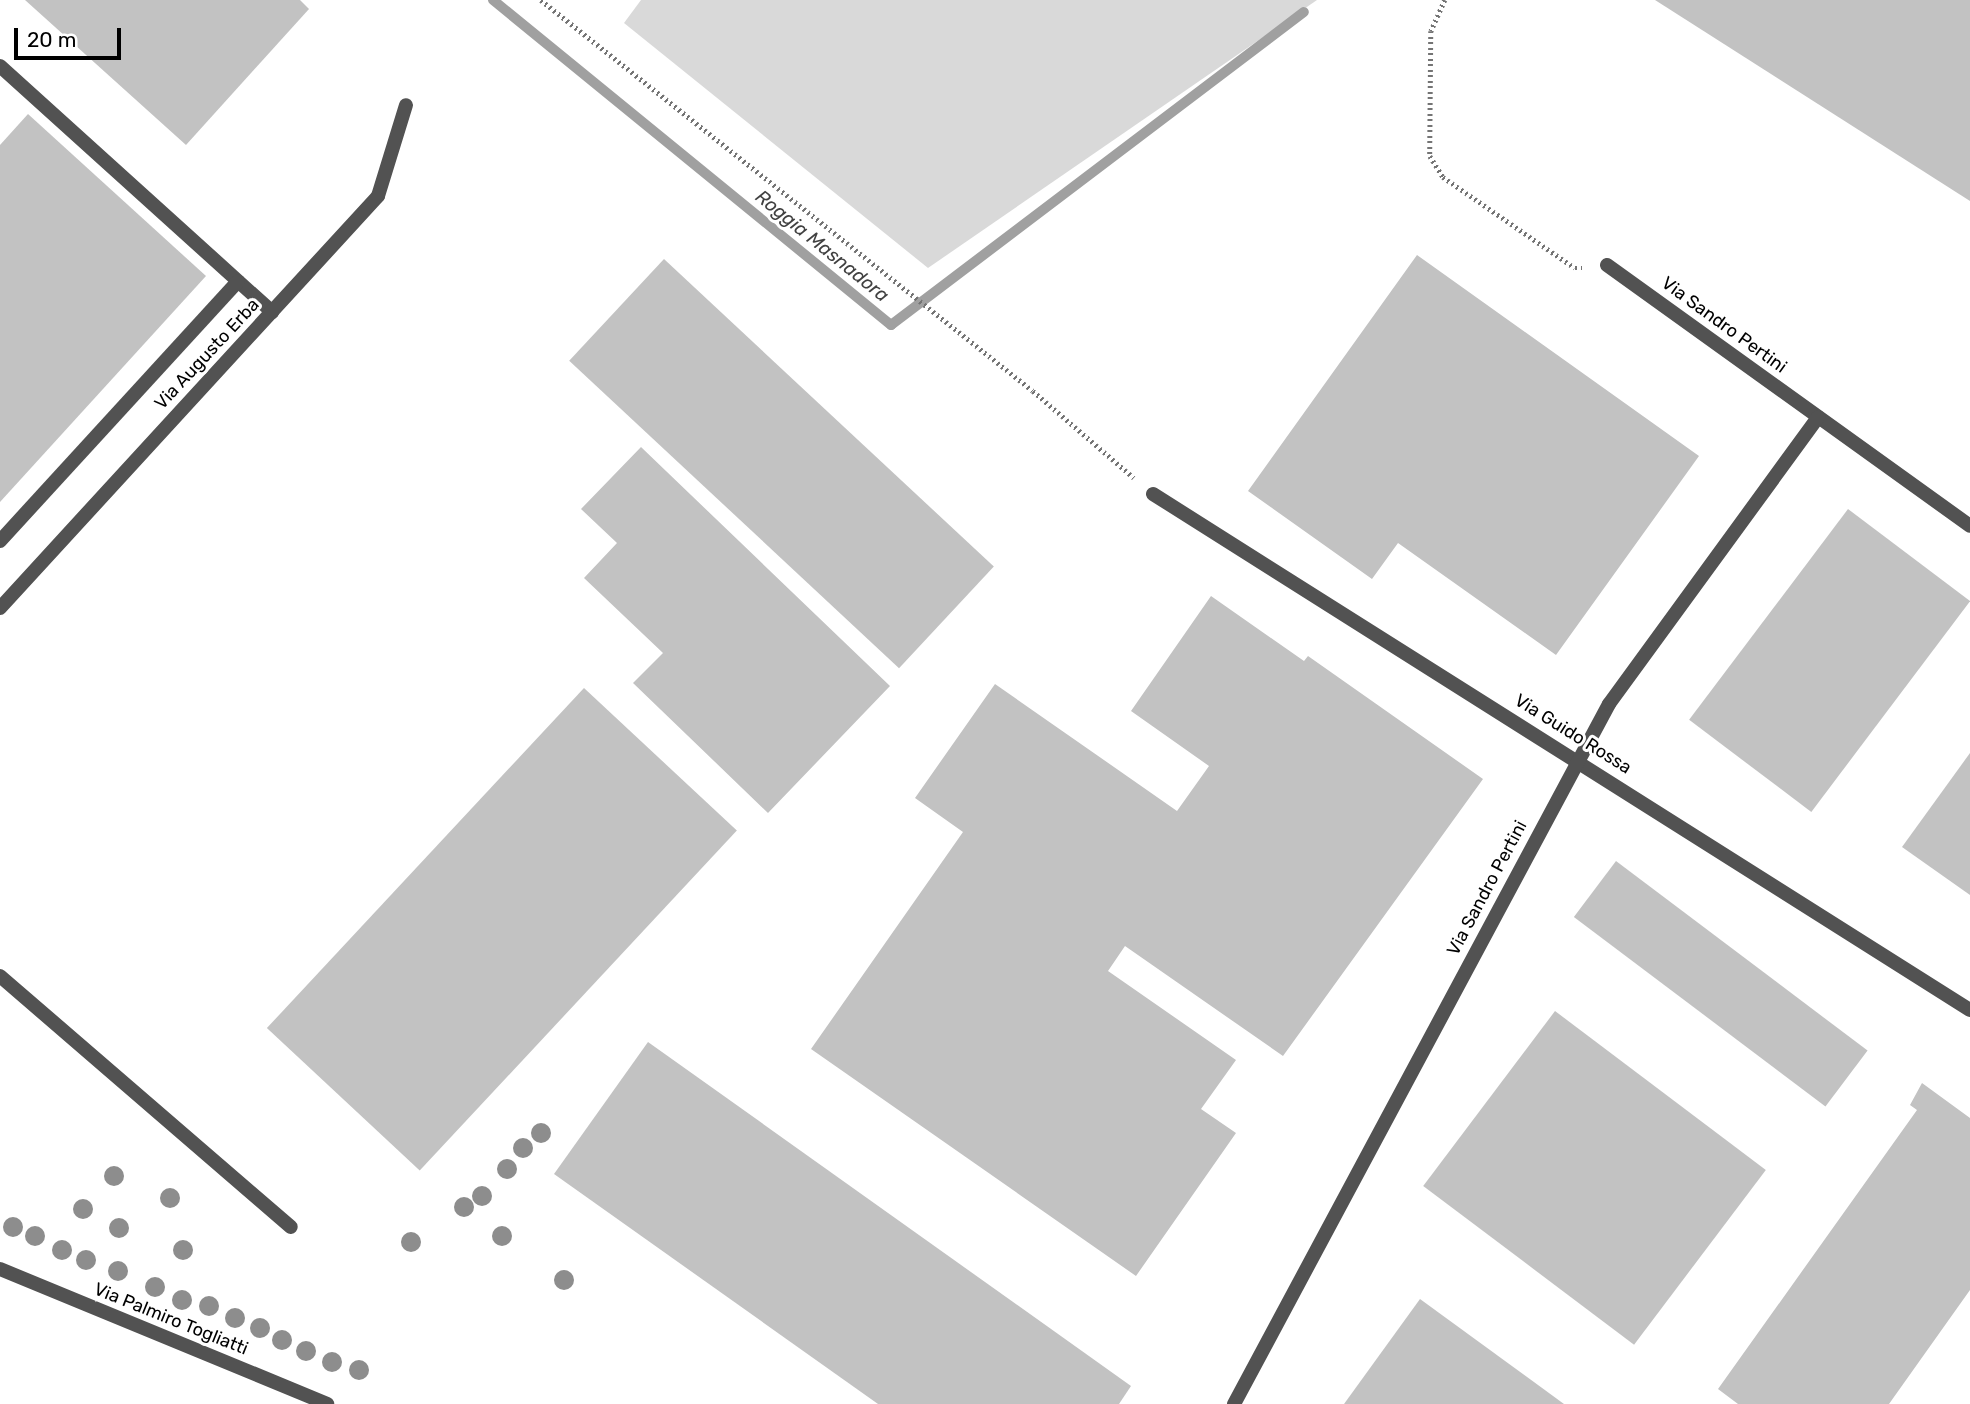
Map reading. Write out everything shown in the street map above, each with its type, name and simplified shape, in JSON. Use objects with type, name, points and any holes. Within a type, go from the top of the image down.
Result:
[{"type":"street","points":[[0,66],[272,312]]},
{"type":"street","name":"Via Augusto Erba","points":[[0,608],[378,196],[406,104]]},
{"type":"street","name":"Via Sandro Pertini","points":[[1607,265],[1970,526]]},
{"type":"street","points":[[0,541],[238,281]]},
{"type":"street","name":"Via Sandro Pertini","points":[[1234,1404],[1609,704],[1818,417]]},
{"type":"street","name":"Via Guido Rossa","points":[[1153,494],[1578,759],[1970,1010]]},
{"type":"street","points":[[0,976],[291,1227]]},
{"type":"street","name":"Via Palmiro Togliatti","points":[[0,1269],[327,1404]]},
{"type":"path","points":[[541,0],[1033,391],[1153,494]]},
{"type":"path","points":[[1445,0],[1431,31],[1430,156],[1443,177],[1575,268],[1607,265]]},
{"type":"shaded area","points":[[641,0],[1317,0],[928,268],[624,23]]},
{"type":"building","points":[[25,0],[300,0],[309,9],[186,145]]},
{"type":"building","points":[[1655,0],[1970,0],[1970,201]]},
{"type":"building","points":[[28,114],[206,276],[0,502],[0,145]]},
{"type":"building","points":[[1417,255],[1699,456],[1556,655],[1398,543],[1372,579],[1248,491]]},
{"type":"building","points":[[664,259],[994,567],[899,668],[569,361]]},
{"type":"building","points":[[641,447],[890,686],[768,813],[633,683],[663,653],[584,578],[617,543],[581,509]]},
{"type":"building","points":[[1848,509],[1970,601],[1811,812],[1689,720]]},
{"type":"building","points":[[1211,596],[1304,661],[1308,656],[1483,779],[1283,1056],[1125,946],[1108,971],[1236,1060],[1201,1109],[1236,1133],[1136,1276],[811,1049],[963,832],[915,798],[995,684],[1177,811],[1209,766],[1131,711]]},
{"type":"building","points":[[584,688],[737,831],[420,1171],[267,1028]]},
{"type":"building","points":[[1970,753],[1970,895],[1902,847]]},
{"type":"building","points":[[1616,861],[1868,1051],[1825,1106],[1574,917]]},
{"type":"building","points":[[1555,1011],[1766,1170],[1634,1345],[1423,1186]]},
{"type":"building","points":[[648,1042],[1131,1386],[1119,1404],[878,1404],[554,1174]]},
{"type":"building","points":[[1922,1083],[1970,1118],[1970,1290],[1889,1404],[1738,1404],[1718,1389],[1917,1110],[1910,1105]]},
{"type":"building","points":[[1420,1299],[1564,1404],[1344,1404]]},
{"type":"waterway","name":"Roggia Masnadora","points":[[493,0],[891,325],[1304,12]]}]
